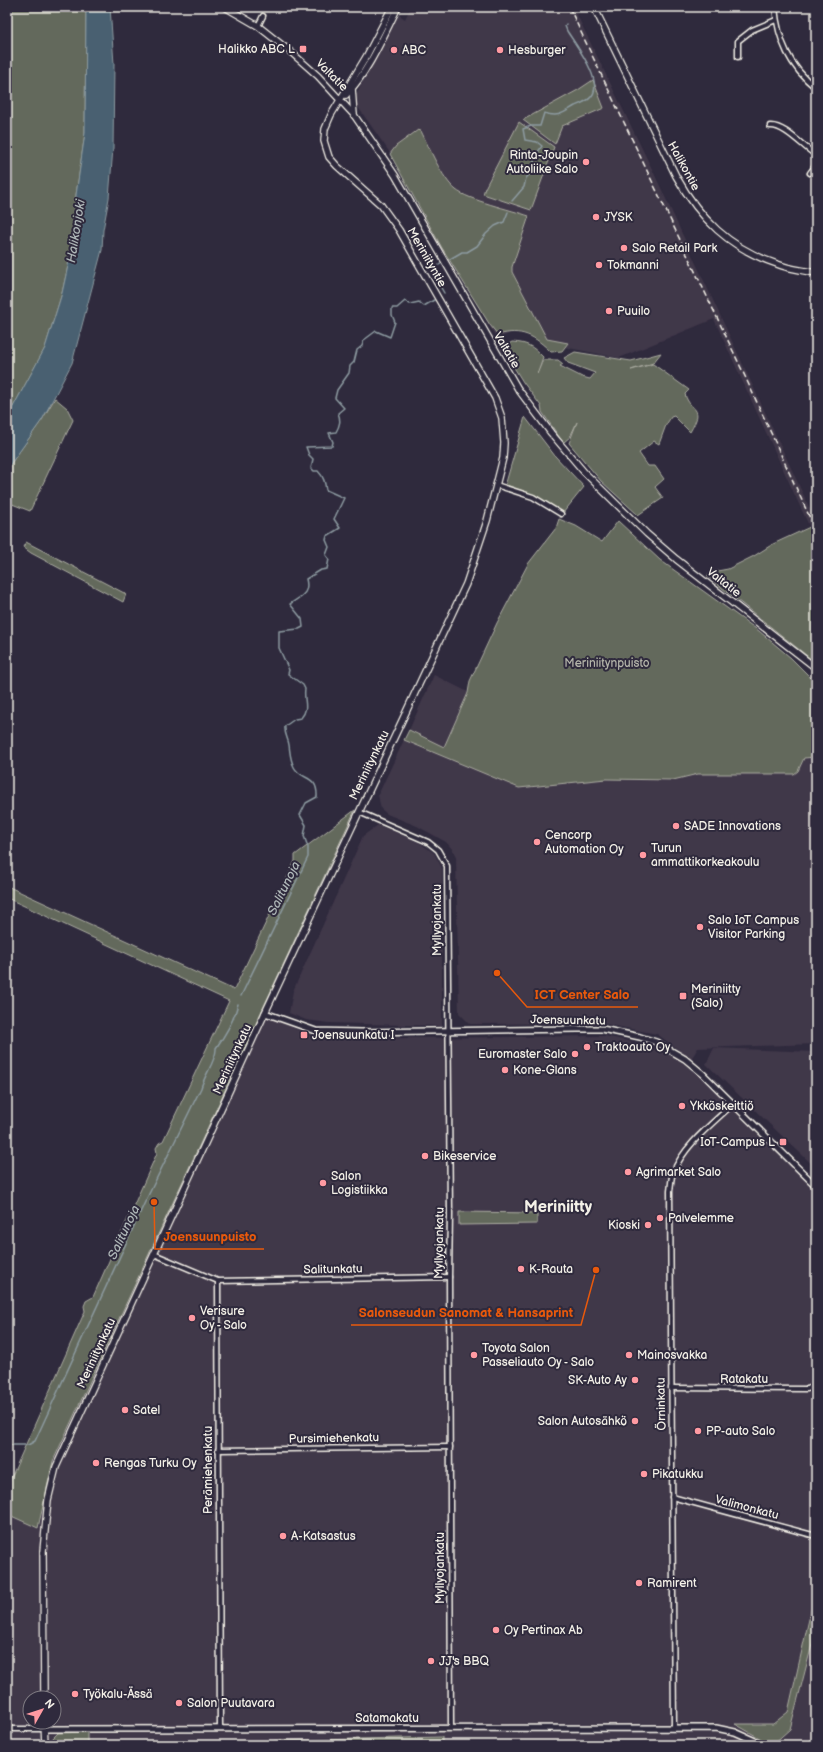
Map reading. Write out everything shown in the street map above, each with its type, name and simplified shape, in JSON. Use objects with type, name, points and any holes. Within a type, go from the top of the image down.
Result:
[{"type":"main road","name":"Valtatie","points":[[225,7],[258,26],[313,71],[341,99],[354,115],[395,175],[518,389],[551,434],[584,472],[647,534],[682,564],[816,668]]},
{"type":"main road","points":[[341,99],[377,37],[392,7]]},
{"type":"main road","points":[[341,99],[352,88],[382,39],[398,7]]},
{"type":"main road","name":"Halikontie","points":[[594,7],[676,176],[687,195],[706,220],[727,240],[745,251],[778,265],[816,272]]},
{"type":"main road","points":[[352,88],[354,115]]},
{"type":"main road","name":"Meriniityntie","points":[[341,99],[331,114],[325,129],[324,141],[329,156],[337,166],[381,205],[399,230],[495,398],[502,418],[504,443]]},
{"type":"main road","name":"Meriniitynkatu","points":[[44,1690],[43,1551],[48,1500],[56,1467],[265,1013],[466,584],[487,521],[503,458],[504,443]]},
{"type":"main road","points":[[44,1730],[45,1745]]},
{"type":"street","points":[[775,7],[778,33],[783,45],[790,58],[806,79],[816,88]]},
{"type":"street","points":[[258,26],[263,16]]},
{"type":"street","points":[[738,57],[738,41],[752,30],[776,20]]},
{"type":"street","points":[[770,126],[781,128],[802,146],[816,154]]},
{"type":"street","points":[[810,173],[816,165]]},
{"type":"street","points":[[496,485],[533,497],[561,514]]},
{"type":"street","name":"Myllyojankatu","points":[[359,812],[428,842],[438,850],[447,866],[450,1214],[451,1728]]},
{"type":"street","name":"Joensuunkatu","points":[[265,1013],[316,1031],[361,1032],[602,1029],[627,1033],[656,1042],[685,1059],[816,1186]]},
{"type":"street","name":"Örninkatu","points":[[674,1728],[670,1191],[673,1174],[679,1161],[689,1147],[733,1104]]},
{"type":"street","points":[[154,1254],[218,1281]]},
{"type":"street","name":"Salitunkatu","points":[[218,1281],[449,1277]]},
{"type":"street","name":"Perämiehenkatu","points":[[218,1281],[220,1728]]},
{"type":"street","name":"Ratakatu","points":[[671,1388],[807,1389],[816,1386]]},
{"type":"street","name":"Pursimiehenkatu","points":[[218,1450],[450,1446]]},
{"type":"street","name":"Valimonkatu","points":[[672,1497],[816,1536]]},
{"type":"street","name":"Satamakatu","points":[[62,1729],[716,1728],[735,1732],[764,1745]]},
{"type":"street","name":"Satamakatu","points":[[7,1729],[22,1729]]},
{"type":"shaded area","points":[[411,7],[573,7],[652,169],[816,522],[816,541],[714,319],[619,358],[564,347],[556,352],[548,349],[540,339],[515,331],[497,339],[402,170],[353,100],[399,15],[405,19]]},
{"type":"shaded area","points":[[434,675],[468,692],[444,747],[409,730]]},
{"type":"shaded area","points":[[404,740],[519,788],[606,779],[673,780],[698,774],[798,771],[804,758],[816,757],[816,1044],[698,1048],[691,1059],[657,1034],[600,1023],[470,1024],[459,1013],[456,857],[453,850],[446,842],[417,826],[387,814],[381,809],[378,795]]},
{"type":"shaded area","points":[[378,825],[418,842],[434,853],[442,868],[442,1026],[329,1023],[306,1020],[289,1013],[293,991],[363,836]]},
{"type":"shaded area","points":[[261,1013],[318,1039],[605,1036],[656,1047],[686,1065],[721,1097],[816,1192],[816,1588],[788,1712],[773,1724],[736,1725],[772,1745],[442,1745],[442,1737],[275,1741],[274,1745],[203,1745],[203,1742],[143,1743],[143,1745],[87,1745],[87,1732],[50,1741],[50,1745],[7,1745],[7,1514],[39,1528],[53,1461]]},
{"type":"shaded area","points":[[714,1048],[816,1052],[816,1168],[706,1064]]},
{"type":"shaded area","points":[[816,1629],[816,1745],[773,1745],[790,1729]]},
{"type":"green space","points":[[7,7],[86,7],[85,133],[76,195],[77,225],[62,293],[45,348],[13,407],[7,414],[7,349],[10,345],[7,345]]},
{"type":"green space","points":[[593,80],[604,108],[562,126],[555,144],[523,120],[578,90]]},
{"type":"green space","points":[[519,122],[554,147],[531,210],[483,194]]},
{"type":"green space","points":[[418,130],[421,131],[441,171],[456,190],[480,201],[529,216],[512,267],[512,272],[547,339],[568,343],[562,351],[551,352],[533,338],[521,333],[514,332],[498,335],[490,325],[442,248],[390,154],[396,146]]},
{"type":"green space","points":[[512,342],[522,343],[529,346],[543,357],[537,374],[543,360],[558,360],[563,364],[560,366],[582,377],[590,379],[595,373],[568,363],[564,358],[575,352],[631,361],[661,353],[653,363],[631,370],[653,364],[689,390],[685,394],[687,400],[697,413],[695,423],[690,432],[674,416],[671,417],[666,425],[659,444],[654,441],[639,453],[648,466],[655,466],[664,479],[655,487],[663,498],[638,515],[601,481],[569,443],[577,422],[570,437],[564,442],[562,441],[542,412],[541,406],[523,382],[502,348]]},
{"type":"green space","points":[[55,398],[67,408],[73,420],[30,511],[7,502],[7,469],[42,420]]},
{"type":"green space","points":[[525,417],[555,456],[584,487],[563,513],[532,495],[505,486]]},
{"type":"green space","name":"Meriniitynpuisto","points":[[559,519],[576,526],[602,542],[618,521],[660,560],[759,631],[791,658],[816,683],[816,757],[804,758],[798,771],[794,774],[698,774],[673,780],[606,779],[519,788],[404,740],[409,730],[444,747],[468,693],[470,681],[497,623],[528,564],[556,528]]},
{"type":"green space","points":[[810,527],[816,541],[816,663],[707,576],[712,572],[728,569],[754,556],[773,544]]},
{"type":"green space","points":[[26,542],[126,594],[123,602],[31,553],[23,547]]},
{"type":"green space","points":[[355,810],[53,1461],[38,1528],[7,1514],[7,1487],[85,1311],[84,1306],[86,1301],[93,1297],[157,1153],[156,1148],[159,1143],[163,1141],[229,1001],[7,898],[7,886],[234,990],[295,861],[295,855]]},
{"type":"green space","points":[[459,1212],[537,1213],[537,1224],[459,1225]]},
{"type":"green space","points":[[816,1588],[816,1629],[790,1729],[772,1745],[735,1724],[773,1724],[788,1712]]},
{"type":"green space","points":[[87,1732],[87,1745],[50,1745],[50,1741],[58,1733]]},
{"type":"green space","points":[[442,1737],[442,1745],[274,1745],[274,1741]]},
{"type":"green space","points":[[203,1742],[203,1745],[143,1745],[143,1743]]},
{"type":"water","points":[[86,7],[110,7],[114,64],[113,148],[109,198],[103,230],[102,250],[72,363],[42,420],[7,469],[7,414],[13,407],[45,348],[62,293],[77,225],[76,195],[85,133]]},
{"type":"waterway","name":"Salitunoja","points":[[512,201],[524,187],[526,178],[533,171],[535,158],[542,146],[537,142],[525,140],[523,129],[531,126],[540,126],[544,113],[553,115],[564,113],[588,100],[594,90],[592,73],[567,31],[565,26],[566,24]]},
{"type":"waterway","name":"Salitunoja","points":[[450,259],[477,246],[486,234],[495,226],[504,222],[508,212]]},
{"type":"waterway","name":"Salitunoja","points":[[432,269],[432,272],[444,293]]},
{"type":"waterway","name":"Salitunoja","points":[[241,996],[308,857],[308,847],[304,836],[306,825],[300,815],[306,803],[317,797],[315,785],[312,781],[297,771],[291,758],[285,726],[295,719],[301,718],[304,714],[306,707],[305,689],[303,685],[288,674],[289,670],[279,648],[279,631],[299,629],[303,627],[302,619],[290,604],[301,597],[306,591],[306,579],[321,570],[327,569],[329,559],[326,555],[329,547],[326,540],[327,536],[340,528],[334,519],[344,498],[326,490],[325,482],[322,476],[318,471],[314,471],[311,468],[313,459],[309,455],[306,447],[332,446],[333,442],[329,433],[336,432],[340,422],[338,413],[344,408],[335,398],[337,390],[349,373],[350,366],[354,362],[357,350],[362,346],[364,340],[376,331],[390,337],[395,322],[392,315],[392,308],[397,308],[405,301],[410,304],[419,302],[424,306],[434,300]]},
{"type":"waterway","name":"Salitunoja","points":[[7,1445],[28,1445],[35,1441],[145,1202],[201,1088],[216,1052],[216,1048],[232,1022],[238,1004]]},
{"type":"railway","points":[[569,7],[743,372],[816,531]]},
{"type":"place","name":"Halikko ABC L","points":[[303,49]]},
{"type":"place","name":"ABC","points":[[394,50]]},
{"type":"place","name":"Hesburger","points":[[500,50]]},
{"type":"place","name":"Rinta-Joupin Autoliike Salo","points":[[586,162]]},
{"type":"place","name":"JYSK","points":[[596,217]]},
{"type":"place","name":"Salo Retail Park","points":[[624,248]]},
{"type":"place","name":"Tokmanni","points":[[599,265]]},
{"type":"place","name":"Puuilo","points":[[609,311]]},
{"type":"place","name":"SADE Innovations","points":[[676,826]]},
{"type":"place","name":"Cencorp Automation Oy","points":[[537,842]]},
{"type":"place","name":"Turun ammattikorkeakoulu","points":[[643,855]]},
{"type":"place","name":"Salo IoT Campus Visitor Parking","points":[[700,927]]},
{"type":"place","name":"ICT Center Salo","points":[[497,973]]},
{"type":"place","name":"Meriniitty (Salo)","points":[[683,996]]},
{"type":"place","name":"Joensuunkatu I","points":[[304,1035]]},
{"type":"place","name":"Traktoauto Oy","points":[[587,1047]]},
{"type":"place","name":"Euromaster Salo","points":[[575,1054]]},
{"type":"place","name":"Kone-Glans","points":[[505,1070]]},
{"type":"place","name":"Ykköskeittiö","points":[[682,1106]]},
{"type":"place","name":"IoT-Campus L","points":[[783,1142]]},
{"type":"place","name":"Bikeservice","points":[[425,1156]]},
{"type":"place","name":"Agrimarket Salo","points":[[628,1172]]},
{"type":"place","name":"Salon Logistiikka","points":[[323,1183]]},
{"type":"place","name":"Joensuunpuisto","points":[[154,1202]]},
{"type":"place","name":"Palvelemme","points":[[660,1218]]},
{"type":"place","name":"Kioski","points":[[648,1225]]},
{"type":"place","name":"K-Rauta","points":[[521,1269]]},
{"type":"place","name":"Salonseudun Sanomat & Hansaprint","points":[[596,1270]]},
{"type":"place","name":"Verisure Oy - Salo","points":[[192,1318]]},
{"type":"place","name":"Toyota Salon Passeliauto Oy - Salo","points":[[474,1355]]},
{"type":"place","name":"Mainosvakka","points":[[629,1355]]},
{"type":"place","name":"SK-Auto Ay","points":[[635,1380]]},
{"type":"place","name":"Satel","points":[[125,1410]]},
{"type":"place","name":"Salon Autosähkö","points":[[635,1421]]},
{"type":"place","name":"PP-auto Salo","points":[[698,1431]]},
{"type":"place","name":"Rengas Turku Oy","points":[[96,1463]]},
{"type":"place","name":"Pikatukku","points":[[644,1474]]},
{"type":"place","name":"A-Katsastus","points":[[283,1536]]},
{"type":"place","name":"Ramirent","points":[[639,1583]]},
{"type":"place","name":"Oy Pertinax Ab","points":[[496,1630]]},
{"type":"place","name":"JJ's BBQ","points":[[431,1661]]},
{"type":"place","name":"Työkalu-Ässä","points":[[75,1694]]},
{"type":"place","name":"Salon Puutavara","points":[[179,1703]]},
{"type":"district","name":"Meriniitty","points":[[558,1206]]},
{"type":"water label","name":"Halikonjoki","points":[[75,231]]}]
